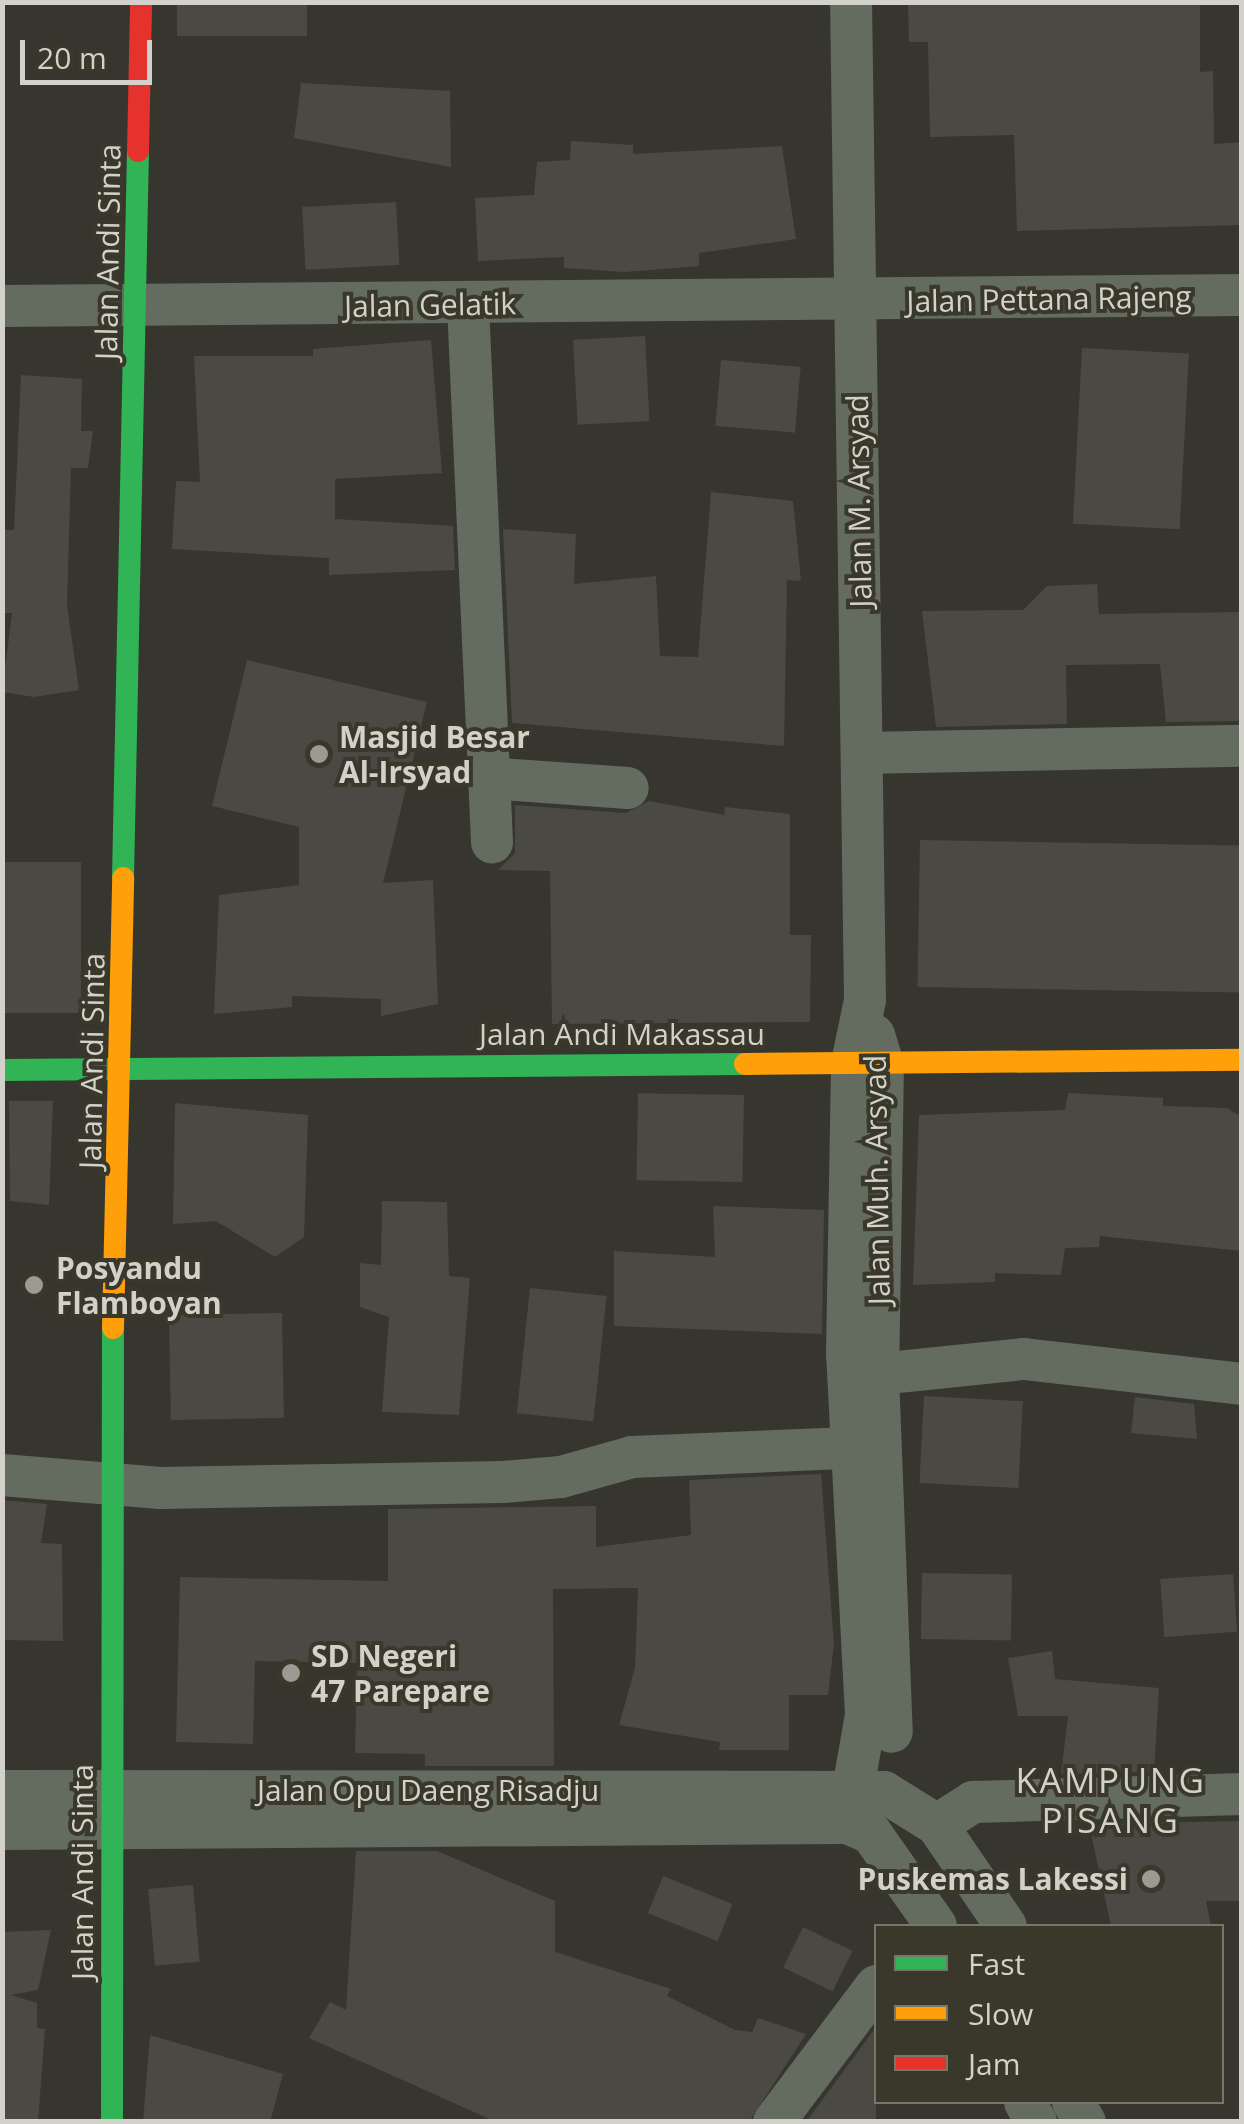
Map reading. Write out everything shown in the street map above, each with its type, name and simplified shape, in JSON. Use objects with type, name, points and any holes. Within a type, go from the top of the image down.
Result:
[{"type":"street","name":"Jalan Andi Sinta","points":[[112,2122],[110,1484],[122,1066],[141,2]]},
{"type":"street","name":"Jalan M. Arsyad","points":[[851,2],[865,1000]]},
{"type":"street","name":"Jalan Pettana Rajeng","points":[[857,301],[1242,295]]},
{"type":"street","name":"Jalan Gelatik","points":[[2,306],[857,301]]},
{"type":"street","points":[[468,305],[492,842]]},
{"type":"street","points":[[862,753],[1242,746]]},
{"type":"street","points":[[488,778],[628,788]]},
{"type":"street","name":"Jalan Muh. Arsyad","points":[[864,1809],[894,1662],[863,1375],[865,1000]]},
{"type":"street","name":"Jalan Andi Makassau","points":[[2,1070],[122,1066],[1242,1060]]},
{"type":"street","points":[[863,1375],[1024,1359],[1242,1384]]},
{"type":"street","name":"Jalan Muh. Arsyad","points":[[863,1375],[850,1448],[866,1715],[864,1809]]},
{"type":"street","points":[[2,1476],[110,1484],[504,1482],[561,1477],[632,1456],[850,1448]]},
{"type":"street","name":"Jalan Opu Daeng Risadju","points":[[2,1790],[113,1810]]},
{"type":"street","points":[[936,1825],[973,1802],[1242,1794]]},
{"type":"street","points":[[864,1809],[936,1825],[1005,1924]]},
{"type":"street","points":[[864,1809],[933,1924]]},
{"type":"street","name":"Jalan Opu Daeng Risadju","points":[[2,1829],[113,1810],[864,1809]]},
{"type":"street","points":[[774,2122],[874,1989]]},
{"type":"building","points":[[177,2],[307,2],[307,36],[177,36]]},
{"type":"building","points":[[908,2],[1200,2],[1200,72],[1213,71],[1214,144],[1242,142],[1242,225],[1017,231],[1014,135],[930,137],[928,42],[909,42]]},
{"type":"building","points":[[301,83],[450,91],[451,167],[294,138]]},
{"type":"building","points":[[571,141],[633,145],[633,154],[782,146],[796,239],[699,253],[699,266],[625,272],[564,268],[564,257],[478,261],[475,198],[534,195],[537,162],[570,160]]},
{"type":"building","points":[[396,202],[399,265],[305,270],[302,207]]},
{"type":"building","points":[[645,336],[649,421],[578,425],[573,340]]},
{"type":"building","points":[[431,340],[442,473],[335,479],[335,519],[453,526],[455,570],[329,575],[329,558],[172,549],[176,481],[200,482],[194,356],[313,356],[313,349]]},
{"type":"building","points":[[1082,348],[1189,354],[1180,529],[1073,524]]},
{"type":"building","points":[[721,360],[801,367],[795,433],[715,426]]},
{"type":"building","points":[[21,375],[82,379],[81,431],[93,431],[88,468],[71,468],[67,605],[79,690],[34,697],[2,692],[12,613],[2,613],[2,530],[14,530]]},
{"type":"building","points":[[711,492],[793,501],[801,581],[787,580],[784,746],[512,723],[503,529],[576,534],[574,584],[656,576],[660,656],[698,657]]},
{"type":"building","points":[[1097,584],[1099,614],[1242,612],[1242,721],[1166,722],[1160,664],[1066,665],[1067,724],[936,727],[922,611],[1023,610],[1047,586]]},
{"type":"building","points":[[247,660],[427,702],[383,883],[433,880],[438,1004],[381,1016],[381,999],[292,996],[292,1007],[214,1014],[219,895],[299,885],[299,827],[212,806]]},
{"type":"building","points":[[649,801],[724,815],[725,807],[790,814],[790,935],[811,935],[810,1022],[552,1024],[550,871],[498,870],[515,853],[515,805],[626,813]]},
{"type":"building","points":[[920,840],[1242,846],[1239,993],[917,987]]},
{"type":"building","points":[[5,862],[81,862],[81,1013],[5,1013]]},
{"type":"building","points":[[638,1093],[744,1095],[742,1182],[636,1180]]},
{"type":"building","points":[[1068,1093],[1163,1098],[1163,1106],[1227,1108],[1242,1117],[1242,1251],[1100,1236],[1099,1247],[1065,1248],[1061,1275],[995,1273],[995,1282],[913,1285],[919,1115],[1065,1110]]},
{"type":"building","points":[[9,1101],[53,1101],[49,1205],[10,1201]]},
{"type":"building","points":[[175,1103],[308,1115],[304,1237],[275,1257],[216,1221],[173,1224]]},
{"type":"building","points":[[382,1201],[447,1202],[449,1276],[470,1278],[459,1415],[382,1412],[389,1317],[360,1307],[360,1263],[381,1265]]},
{"type":"building","points":[[713,1206],[824,1210],[822,1334],[614,1326],[614,1251],[715,1257]]},
{"type":"building","points":[[530,1288],[607,1296],[593,1421],[517,1413]]},
{"type":"building","points":[[282,1313],[284,1418],[171,1420],[169,1315]]},
{"type":"building","points":[[924,1396],[1023,1401],[1018,1488],[919,1483]]},
{"type":"building","points":[[1135,1397],[1194,1404],[1197,1439],[1131,1433]]},
{"type":"building","points":[[821,1474],[834,1644],[828,1695],[789,1695],[789,1750],[719,1750],[720,1742],[619,1725],[635,1668],[638,1588],[553,1589],[554,1766],[425,1766],[425,1754],[355,1753],[357,1663],[255,1661],[253,1744],[176,1742],[180,1577],[388,1581],[388,1509],[596,1506],[596,1547],[691,1535],[689,1480]]},
{"type":"building","points":[[2,1500],[47,1504],[41,1543],[62,1544],[63,1641],[2,1640]]},
{"type":"building","points":[[922,1573],[1012,1575],[1011,1641],[921,1639]]},
{"type":"building","points":[[1233,1574],[1237,1632],[1164,1637],[1160,1579]]},
{"type":"building","points":[[1052,1651],[1055,1679],[1159,1688],[1154,1772],[1061,1774],[1068,1716],[1018,1716],[1008,1658]]},
{"type":"building","name":"Puskemas Lakessi","points":[[1242,1821],[1242,1901],[1206,1901],[1211,1924],[1111,1924],[1089,1824]]},
{"type":"building","points":[[356,1851],[437,1851],[555,1901],[555,1952],[671,1989],[667,1996],[735,2030],[752,2032],[758,2018],[806,2034],[749,2122],[496,2122],[309,2038],[330,2002],[346,2010]]},
{"type":"building","points":[[663,1876],[733,1904],[718,1941],[648,1913]]},
{"type":"building","points":[[193,1885],[200,1962],[155,1966],[148,1889]]},
{"type":"building","points":[[803,1927],[852,1951],[833,1992],[783,1967]]},
{"type":"building","points":[[51,1930],[38,1990],[11,1995],[37,2003],[37,2028],[45,2029],[38,2122],[2,2122],[2,1932]]},
{"type":"building","points":[[874,2030],[876,2122],[806,2122]]},
{"type":"building","points":[[150,2035],[283,2074],[270,2122],[143,2122]]},
{"type":"traffic: fast","points":[[123,878],[138,151]]},
{"type":"traffic: fast","points":[[2,1070],[745,1064]]},
{"type":"traffic: fast","points":[[112,2122],[113,1328]]},
{"type":"traffic: slow","points":[[113,1328],[123,878]]},
{"type":"traffic: slow","points":[[745,1064],[1242,1060]]},
{"type":"traffic: jam","points":[[138,151],[141,2]]},
{"type":"place","name":"Masjid Besar Al-Irsyad","points":[[319,754]]},
{"type":"place","name":"Posyandu Flamboyan","points":[[34,1285]]},
{"type":"place","name":"SD Negeri 47 Parepare","points":[[291,1673]]},
{"type":"place","name":"Puskemas Lakessi","points":[[1151,1879]]},
{"type":"district","name":"KAMPUNG PISANG","points":[[1111,1800]]}]
